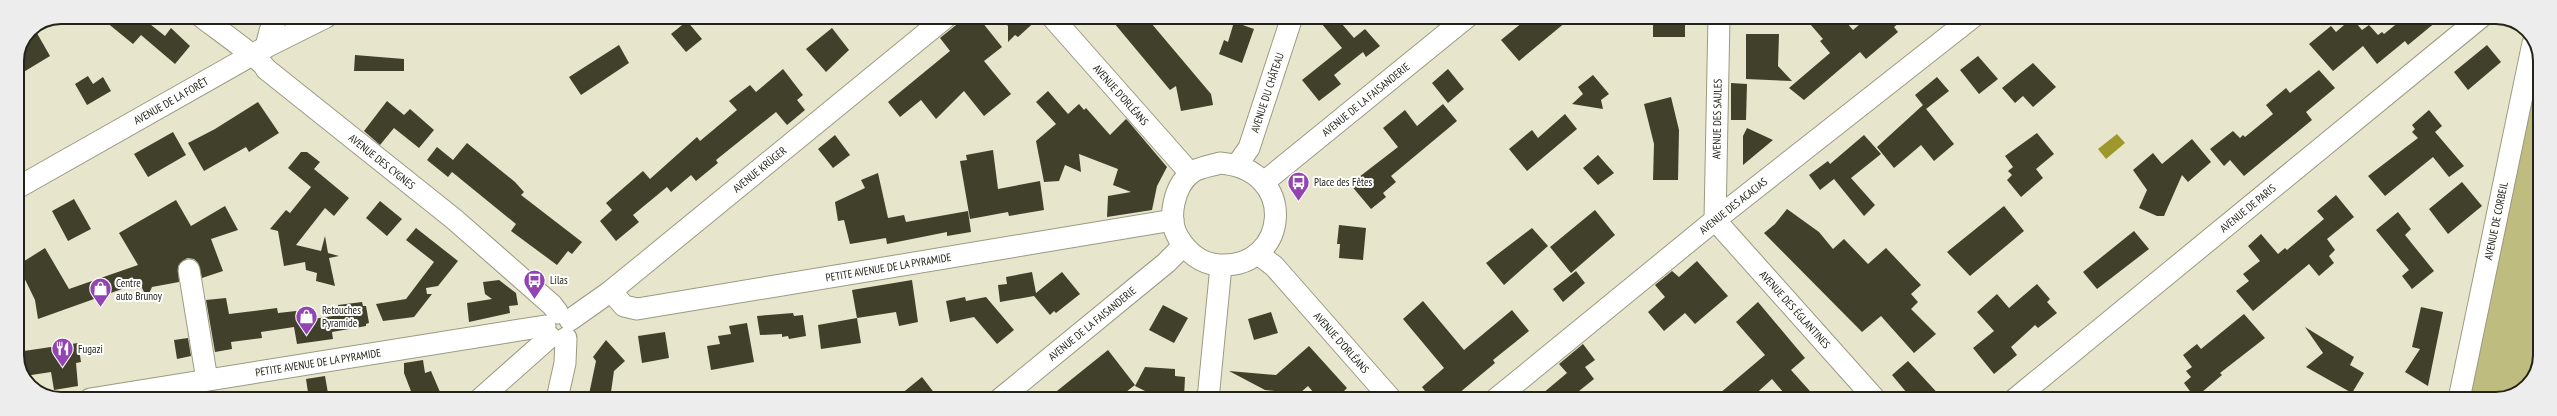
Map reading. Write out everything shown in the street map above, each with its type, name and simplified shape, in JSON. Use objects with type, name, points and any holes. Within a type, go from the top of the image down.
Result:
[{"type":"street","name":"AVENUE DES CYGNES","points":[[213,24],[259,52],[266,69],[454,219],[558,327]]},
{"type":"street","points":[[259,52],[274,24]]},
{"type":"street","name":"AVENUE DE LA FORÊT","points":[[24,184],[259,52],[313,24]]},
{"type":"street","name":"AVENUE KRÜGER","points":[[488,392],[558,327],[611,291],[937,24]]},
{"type":"street","name":"AVENUE D'ORLÉANS","points":[[1058,24],[1190,173]]},
{"type":"street","name":"AVENUE DU CHÂTEAU","points":[[1237,165],[1249,148],[1290,24]]},
{"type":"street","name":"AVENUE DE LA FAISANDERIE","points":[[1264,182],[1458,24]]},
{"type":"street","name":"AVENUE DES SAULES","points":[[1715,220],[1719,24]]},
{"type":"street","name":"AVENUE DES ACACIAS","points":[[1505,392],[1715,220],[1964,24]]},
{"type":"street","name":"AVENUE DE PARIS","points":[[2024,392],[2472,24]]},
{"type":"street","name":"AVENUE DE CORBEIL","points":[[2460,392],[2531,51]]},
{"type":"street","points":[[1220,163],[1237,165],[1252,171],[1264,182],[1272,196],[1276,211],[1274,227],[1267,242],[1258,254],[1245,262],[1221,266],[1203,262],[1184,246],[1176,234],[1173,220],[1174,204],[1190,173],[1220,163]]},
{"type":"street","name":"PETITE AVENUE DE LA PYRAMIDE","points":[[611,291],[624,306],[637,309],[1173,220]]},
{"type":"street","name":"AVENUE DES ÉGLANTINES","points":[[1715,220],[1869,392]]},
{"type":"street","name":"AVENUE DE LA FAISANDERIE","points":[[1009,392],[1166,263],[1184,246]]},
{"type":"street","name":"AVENUE D'ORLÉANS","points":[[1258,254],[1274,266],[1385,392]]},
{"type":"street","points":[[1209,392],[1221,266]]},
{"type":"street","points":[[189,270],[206,380]]},
{"type":"street","points":[[558,327],[565,363],[559,392]]},
{"type":"street","name":"PETITE AVENUE DE LA PYRAMIDE","points":[[133,392],[558,327]]},
{"type":"shaded area","points":[[2533,98],[2533,360],[2525,378],[2515,387],[2501,392],[2468,392]]},
{"type":"shaded area","points":[[2117,134],[2125,143],[2106,159],[2098,149]]},
{"type":"building","points":[[109,24],[150,24],[165,36],[171,28],[190,46],[175,64],[141,35],[133,44]]},
{"type":"building","points":[[683,24],[690,24],[702,39],[686,52],[671,34]]},
{"type":"building","points":[[957,24],[984,24],[1002,47],[984,61],[1011,94],[984,116],[964,91],[936,119],[921,100],[900,117],[888,102],[950,51],[940,38]]},
{"type":"building","points":[[1006,24],[1032,24],[1018,37],[1015,35],[1008,42],[1008,26]]},
{"type":"building","points":[[1115,24],[1152,24],[1211,94],[1213,105],[1181,111],[1176,86],[1170,90]]},
{"type":"building","points":[[1233,24],[1240,24],[1254,29],[1242,63],[1219,54],[1224,40],[1228,42]]},
{"type":"building","points":[[1322,24],[1342,24],[1354,38],[1365,29],[1380,46],[1366,57],[1363,52],[1334,75],[1341,84],[1319,101],[1302,80],[1342,48]]},
{"type":"building","points":[[1520,24],[1564,24],[1519,61],[1501,40]]},
{"type":"building","points":[[1653,24],[1685,24],[1685,37],[1653,37]]},
{"type":"building","points":[[1810,24],[1848,24],[1853,30],[1860,24],[1898,24],[1894,27],[1898,32],[1866,59],[1860,52],[1804,100],[1789,88],[1830,53],[1820,41],[1823,39]]},
{"type":"building","points":[[2345,24],[2357,24],[2362,30],[2369,25],[2378,35],[2382,32],[2384,34],[2396,24],[2434,24],[2408,45],[2405,41],[2377,64],[2363,46],[2333,71],[2309,44],[2331,26],[2336,32]]},
{"type":"building","points":[[832,28],[849,50],[826,72],[806,49]]},
{"type":"building","points":[[37,33],[50,56],[24,72],[24,61],[27,47],[30,40]]},
{"type":"building","points":[[1746,34],[1779,34],[1778,66],[1792,81],[1746,79]]},
{"type":"building","points":[[619,45],[629,63],[581,95],[569,77]]},
{"type":"building","points":[[2487,45],[2501,62],[2468,90],[2454,72]]},
{"type":"building","points":[[355,55],[404,59],[404,71],[354,71]]},
{"type":"building","points":[[1978,56],[1998,79],[1979,94],[1960,70]]},
{"type":"building","points":[[2033,63],[2056,87],[2033,107],[2023,96],[2015,103],[2002,88]]},
{"type":"building","points":[[783,69],[803,95],[797,100],[805,110],[787,125],[776,112],[716,160],[718,163],[696,181],[691,175],[671,192],[667,187],[633,215],[639,222],[616,241],[600,221],[612,210],[606,203],[643,171],[650,179],[697,137],[700,141],[737,110],[729,101],[750,85],[756,92]]},
{"type":"building","points":[[1448,69],[1464,89],[1448,103],[1432,83]]},
{"type":"building","points":[[2319,70],[2335,88],[2306,112],[2312,120],[2244,176],[2230,160],[2224,166],[2210,149],[2233,131],[2240,138],[2243,135],[2245,137],[2273,114],[2266,105],[2286,88],[2290,93]]},
{"type":"building","points":[[1593,75],[1609,94],[1601,100],[1603,109],[1572,104],[1583,94],[1578,87]]},
{"type":"building","points":[[88,76],[93,84],[103,77],[111,91],[87,105],[75,84]]},
{"type":"building","points":[[1937,77],[1949,91],[1926,109],[1915,95]]},
{"type":"building","points":[[1731,83],[1747,84],[1746,120],[1731,120]]},
{"type":"building","points":[[1048,91],[1068,114],[1079,104],[1084,110],[1086,108],[1110,135],[1126,119],[1128,121],[1167,167],[1157,186],[1152,210],[1107,217],[1108,196],[1131,192],[1113,185],[1118,169],[1079,154],[1081,172],[1065,165],[1059,181],[1044,182],[1036,141],[1056,124],[1036,102]]},
{"type":"building","points":[[1671,97],[1679,130],[1678,180],[1653,180],[1654,144],[1644,104]]},
{"type":"building","points":[[387,101],[404,115],[410,109],[434,130],[419,148],[394,128],[380,145],[364,131]]},
{"type":"building","points":[[258,102],[279,133],[249,152],[246,147],[204,171],[188,143],[215,129]]},
{"type":"building","points":[[1443,104],[1457,121],[1391,176],[1396,182],[1383,193],[1386,197],[1371,209],[1350,184],[1398,147],[1383,128],[1405,110],[1417,126]]},
{"type":"building","points":[[1923,105],[1954,144],[1934,161],[1921,145],[1894,168],[1877,147]]},
{"type":"building","points":[[2429,110],[2442,126],[2435,132],[2464,166],[2449,177],[2433,157],[2385,196],[2368,176],[2418,138],[2412,132],[2415,129],[2412,125]]},
{"type":"building","points":[[1565,114],[1577,129],[1527,171],[1509,149],[1532,130],[1538,138]]},
{"type":"building","points":[[1747,128],[1773,140],[1743,165],[1743,136]]},
{"type":"building","points":[[173,132],[186,155],[148,177],[134,154]]},
{"type":"building","points":[[2037,133],[2054,154],[2036,169],[2043,178],[2021,197],[2007,180],[2012,175],[2008,171],[2013,167],[2005,156]]},
{"type":"building","points":[[835,135],[850,155],[833,168],[818,149]]},
{"type":"building","points":[[1864,135],[1881,154],[1851,178],[1875,205],[1864,216],[1834,179],[1820,190],[1809,175],[1828,161],[1830,164]]},
{"type":"building","points":[[2192,139],[2211,162],[2188,182],[2182,175],[2164,216],[2157,216],[2139,208],[2147,190],[2133,170],[2153,153],[2162,164]]},
{"type":"building","points":[[467,143],[515,182],[524,192],[521,195],[582,242],[572,254],[568,251],[557,265],[511,231],[516,224],[452,172],[448,177],[427,160],[437,147],[453,160]]},
{"type":"building","points":[[993,150],[998,189],[1040,181],[1044,210],[1009,216],[1008,212],[970,219],[960,161],[967,160],[966,155]]},
{"type":"building","points":[[301,152],[307,152],[320,162],[314,169],[349,198],[334,216],[325,208],[296,245],[321,251],[325,236],[328,253],[339,256],[329,258],[335,286],[316,281],[317,273],[306,270],[305,262],[284,266],[278,231],[270,229],[286,210],[290,213],[311,187],[288,168]]},
{"type":"building","points":[[1598,155],[1614,173],[1598,185],[1583,168]]},
{"type":"building","points":[[878,173],[888,218],[904,215],[906,222],[968,211],[971,232],[947,236],[947,232],[887,244],[886,238],[850,244],[844,220],[838,221],[835,202],[865,188],[861,180]]},
{"type":"building","points":[[2462,182],[2482,206],[2448,234],[2429,209]]},
{"type":"building","points":[[2336,195],[2354,217],[2327,239],[2335,250],[2329,256],[2334,263],[2319,276],[2309,264],[2253,311],[2236,291],[2249,281],[2243,274],[2260,261],[2248,246],[2261,234],[2278,254],[2285,248],[2287,250],[2324,219],[2317,211]]},
{"type":"building","points":[[74,199],[91,229],[68,241],[52,211]]},
{"type":"building","points":[[176,200],[191,226],[225,206],[238,230],[211,239],[223,271],[202,278],[198,263],[194,259],[187,258],[178,266],[179,282],[152,287],[147,298],[142,288],[137,289],[136,284],[38,319],[35,300],[24,277],[24,261],[45,248],[69,289],[138,265],[119,233]]},
{"type":"building","points":[[380,201],[402,219],[387,236],[366,218]]},
{"type":"building","points":[[2004,206],[2024,231],[1970,276],[1947,252]]},
{"type":"building","points":[[1787,209],[1819,232],[1833,249],[1844,239],[1868,264],[1886,248],[1921,285],[1911,294],[1918,302],[1911,309],[1936,334],[1914,353],[1881,316],[1862,332],[1764,233],[1775,224]]},
{"type":"building","points":[[1595,210],[1615,235],[1571,273],[1550,247]]},
{"type":"building","points":[[2398,212],[2411,229],[2405,235],[2434,271],[2412,289],[2402,276],[2409,270],[2376,230]]},
{"type":"building","points":[[1339,225],[1366,228],[1363,260],[1339,258],[1340,244],[1337,244]]},
{"type":"building","points":[[416,228],[458,261],[438,286],[426,288],[427,294],[432,294],[414,317],[383,321],[376,304],[406,299],[434,262],[406,240]]},
{"type":"building","points":[[1532,228],[1548,246],[1504,285],[1486,263]]},
{"type":"building","points":[[2134,231],[2149,249],[2097,289],[2083,272]]},
{"type":"building","points":[[1697,261],[1728,296],[1695,324],[1685,313],[1664,331],[1648,312],[1665,297],[1655,285],[1672,271],[1679,277]]},
{"type":"building","points":[[1576,271],[1585,283],[1563,302],[1553,289]]},
{"type":"building","points":[[1032,272],[1036,293],[1062,272],[1080,294],[1056,313],[1054,311],[1050,315],[1034,296],[1000,302],[998,285],[1007,284],[1006,277]]},
{"type":"building","points":[[499,280],[516,293],[518,305],[509,306],[510,313],[469,322],[467,303],[492,299],[485,294],[483,282]]},
{"type":"building","points":[[912,280],[918,322],[899,326],[896,312],[857,318],[852,290]]},
{"type":"building","points":[[2037,284],[2050,299],[2047,302],[2057,313],[2038,328],[2035,325],[2011,347],[2017,355],[1994,374],[1973,348],[1994,331],[1977,312],[1997,294],[2009,308]]},
{"type":"building","points":[[965,297],[966,301],[986,297],[1014,330],[997,344],[974,317],[950,322],[946,301]]},
{"type":"building","points":[[226,298],[229,314],[277,308],[278,313],[305,310],[307,320],[339,315],[338,305],[362,302],[363,306],[366,306],[369,323],[366,324],[366,326],[332,332],[333,339],[297,344],[294,327],[261,332],[262,338],[231,342],[232,349],[215,352],[206,300]]},
{"type":"building","points":[[1423,301],[1464,350],[1512,310],[1529,331],[1493,360],[1495,363],[1460,392],[1426,392],[1422,387],[1444,368],[1403,319]]},
{"type":"building","points":[[1758,302],[1805,358],[1791,370],[1811,392],[1783,392],[1772,379],[1758,392],[1721,392],[1765,355],[1736,322]]},
{"type":"building","points":[[1163,305],[1188,318],[1174,343],[1149,330]]},
{"type":"building","points":[[2421,307],[2443,312],[2428,386],[2405,372],[2420,349],[2412,347]]},
{"type":"building","points":[[1271,312],[1278,333],[1254,340],[1248,319]]},
{"type":"building","points":[[793,313],[794,316],[803,315],[806,336],[789,339],[788,336],[782,337],[782,334],[760,335],[757,316]]},
{"type":"building","points":[[2244,314],[2265,338],[2220,373],[2222,375],[2202,392],[2191,392],[2184,383],[2191,377],[2186,371],[2192,367],[2183,355],[2197,344],[2201,349]]},
{"type":"building","points":[[857,318],[861,343],[821,349],[818,325]]},
{"type":"building","points":[[747,323],[754,362],[711,370],[707,346],[720,344],[718,336],[731,334],[729,326]]},
{"type":"building","points":[[2305,327],[2354,357],[2350,365],[2364,373],[2353,392],[2306,367],[2323,353]]},
{"type":"building","points":[[665,332],[669,358],[642,363],[638,336]]},
{"type":"building","points":[[188,338],[191,356],[177,359],[174,340]]},
{"type":"building","points":[[606,340],[625,361],[614,371],[611,392],[589,392],[596,361],[593,357]]},
{"type":"building","points":[[78,343],[81,362],[76,363],[78,386],[54,390],[51,372],[30,375],[24,358],[24,351]]},
{"type":"building","points":[[1583,344],[1595,360],[1585,367],[1594,379],[1578,392],[1544,392],[1567,373],[1559,364]]},
{"type":"building","points":[[1309,346],[1347,388],[1344,391],[1345,392],[1313,392],[1308,386],[1301,392],[1275,392],[1265,390],[1229,371],[1276,375]]},
{"type":"building","points":[[1108,350],[1135,385],[1126,392],[1056,392]]},
{"type":"building","points":[[423,360],[425,373],[431,371],[440,392],[411,392],[404,373],[404,363]]},
{"type":"building","points":[[1908,361],[1937,392],[1906,392],[1892,375]]},
{"type":"building","points":[[1145,367],[1175,369],[1175,376],[1185,377],[1184,392],[1147,392],[1135,386]]},
{"type":"building","points":[[325,376],[328,392],[308,392],[306,379]]},
{"type":"building","points":[[922,377],[934,392],[904,392]]},
{"type":"place","name":"Place des Fêtes","points":[[1299,202]]},
{"type":"place","name":"Lilas","points":[[534,300]]},
{"type":"place","name":"Centre auto Brunoy","points":[[100,308]]},
{"type":"place","name":"Retouches Pyramide","points":[[306,336]]},
{"type":"place","name":"Fugazi","points":[[63,368]]}]
